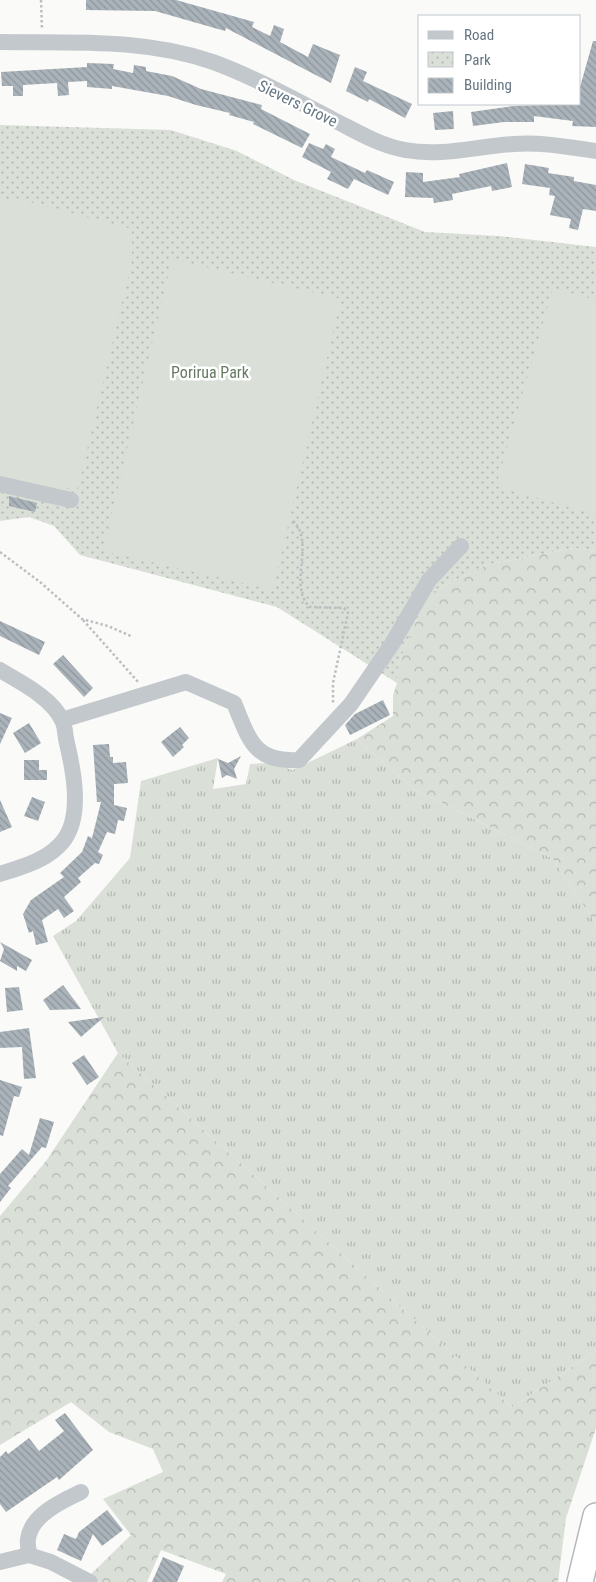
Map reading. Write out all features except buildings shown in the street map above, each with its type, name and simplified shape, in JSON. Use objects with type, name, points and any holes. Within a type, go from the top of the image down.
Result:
[{"type":"highway","points":[[580,1582],[596,1516]]},
{"type":"street","name":"Sievers Grove","points":[[0,42],[127,44],[167,50],[213,62],[276,90],[364,136],[386,145],[406,150],[461,151],[531,143],[596,151]]},
{"type":"street","points":[[0,484],[71,500]]},
{"type":"street","points":[[62,720],[186,682],[234,703],[252,746],[270,757],[298,760],[351,704],[415,607],[429,580],[461,546]]},
{"type":"street","points":[[0,670],[46,700],[62,720],[72,766],[75,798],[70,824],[64,840],[40,860],[0,874]]},
{"type":"street","points":[[29,1555],[27,1540],[32,1527],[60,1502],[81,1492]]},
{"type":"street","points":[[0,1562],[29,1555],[51,1562],[90,1582]]},
{"type":"path","points":[[41,0],[42,44]]},
{"type":"path","points":[[293,521],[297,525],[301,542],[301,593],[304,602],[310,607],[336,606],[344,608],[348,612],[333,683],[332,724]]},
{"type":"path","points":[[0,552],[40,582],[82,619],[148,694]]},
{"type":"path","points":[[82,619],[108,626],[131,636]]},
{"type":"green space","name":"Porirua Park","points":[[0,125],[171,130],[237,151],[294,180],[425,232],[499,236],[596,247],[596,551],[574,548],[486,565],[428,594],[398,666],[397,683],[277,607],[80,555],[54,526],[29,517],[0,521]]},
{"type":"green space","points":[[0,197],[10,200],[11,197],[132,229],[132,261],[78,488],[66,488],[61,494],[0,480]]},
{"type":"green space","points":[[172,259],[341,299],[273,590],[103,551]]},
{"type":"green space","points":[[553,288],[596,300],[596,515],[496,486]]},
{"type":"green space","points":[[574,548],[596,551],[596,924],[552,858],[414,789],[357,739],[393,716],[393,695],[397,683],[398,666],[428,594],[486,565]]},
{"type":"green space","points":[[357,739],[414,789],[552,858],[596,924],[596,1351],[512,1407],[118,1053],[53,936],[76,921],[130,858],[141,781],[218,758],[213,789],[246,784],[250,764],[268,763],[293,770]]},
{"type":"green space","points":[[118,1053],[512,1407],[596,1351],[596,1428],[566,1518],[558,1582],[222,1582],[226,1574],[161,1550],[147,1582],[100,1582],[89,1576],[131,1535],[103,1499],[163,1472],[153,1449],[109,1432],[71,1402],[0,1445],[0,1216],[46,1161]]}]
